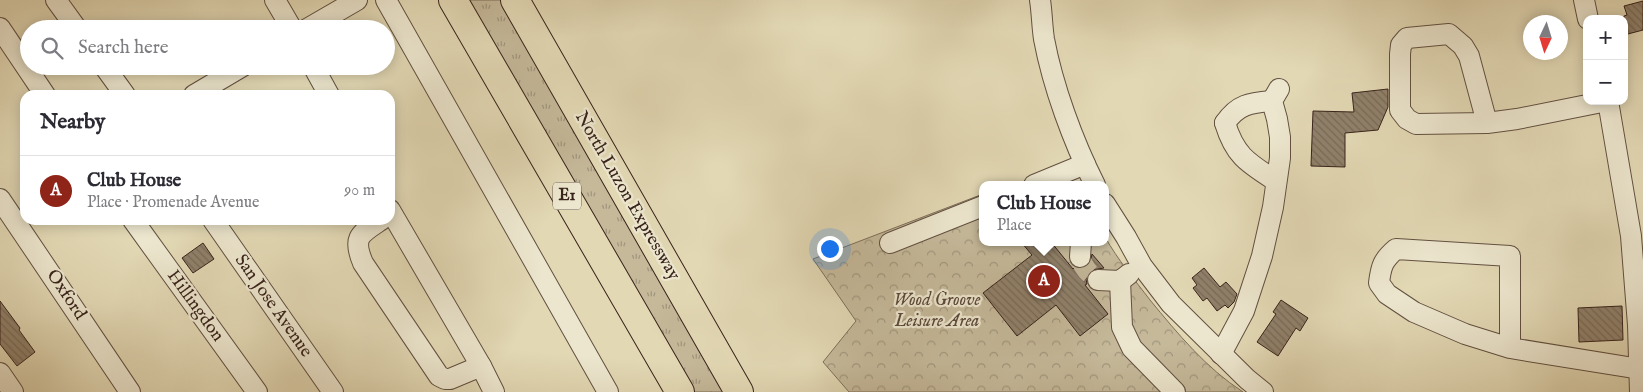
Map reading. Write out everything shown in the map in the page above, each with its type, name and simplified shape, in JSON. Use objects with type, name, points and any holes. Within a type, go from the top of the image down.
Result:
[{"type":"highway","name":"E1","points":[[454,0],[680,392]]},
{"type":"highway","name":"North Luzon Expressway","points":[[515,0],[739,392]]},
{"type":"street","points":[[56,0],[70,20]]},
{"type":"street","points":[[275,0],[287,20]]},
{"type":"street","points":[[323,20],[357,0]]},
{"type":"street","points":[[386,0],[608,392]]},
{"type":"street","points":[[1040,0],[1044,38],[1053,76],[1064,110],[1093,181]]},
{"type":"street","points":[[1584,0],[1587,15]]},
{"type":"street","points":[[0,28],[20,57]]},
{"type":"street","points":[[1487,123],[1469,56],[1463,46],[1449,34],[1407,38],[1400,54],[1400,110],[1408,119],[1416,124],[1487,123],[1586,105]]},
{"type":"street","points":[[32,75],[43,90]]},
{"type":"street","points":[[111,75],[121,90]]},
{"type":"street","points":[[202,90],[228,75]]},
{"type":"street","points":[[318,75],[326,90]]},
{"type":"street","points":[[1222,354],[1244,311],[1262,256],[1273,207],[1280,158],[1280,137],[1275,95],[1244,106],[1218,121],[1246,161],[1276,181]]},
{"type":"street","points":[[1609,105],[1631,236],[1640,392]]},
{"type":"street","points":[[1044,181],[1085,164]]},
{"type":"street","points":[[890,243],[979,208]]},
{"type":"street","name":"Oxford","points":[[9,209],[130,392]]},
{"type":"street","points":[[1109,211],[1142,266],[1171,304],[1263,392]]},
{"type":"street","name":"Hillingdon","points":[[137,225],[257,392]]},
{"type":"street","name":"San Jose Avenue","points":[[216,225],[333,392]]},
{"type":"street","points":[[372,225],[364,231],[358,239],[357,249],[363,263],[439,376],[450,379],[481,366]]},
{"type":"street","points":[[395,225],[481,366],[494,392]]},
{"type":"street","points":[[1510,348],[1510,256],[1396,249],[1387,257],[1381,269],[1379,283],[1387,294],[1422,316],[1465,334],[1510,348],[1640,369]]},
{"type":"street","points":[[1098,280],[1120,281],[1142,266]]},
{"type":"street","points":[[1120,281],[1122,327],[1132,348],[1175,392]]},
{"type":"street","points":[[0,373],[13,392]]},
{"type":"green space","points":[[467,0],[504,0],[727,392],[690,392]]},
{"type":"green space","name":"Wood Groove Leisure Area","points":[[979,196],[979,246],[1109,246],[1109,244],[1132,277],[1182,338],[1217,372],[1243,392],[849,392],[823,362],[856,321],[813,259]]},
{"type":"building","points":[[1643,1],[1643,30],[1628,34],[1628,15],[1624,6]]},
{"type":"building","points":[[1388,89],[1388,107],[1378,130],[1345,133],[1345,167],[1311,166],[1313,111],[1354,112],[1352,93]]},
{"type":"building","points":[[203,243],[214,259],[193,273],[182,258]]},
{"type":"building","points":[[1024,246],[1054,246],[1073,269],[1075,267],[1080,269],[1090,263],[1092,254],[1104,268],[1092,270],[1088,274],[1087,284],[1085,285],[1108,314],[1080,336],[1056,305],[1017,336],[983,293],[1032,255]]},
{"type":"building","points":[[1204,268],[1220,287],[1226,282],[1237,294],[1234,302],[1228,308],[1225,305],[1217,311],[1207,298],[1203,301],[1193,288],[1197,285],[1192,278]]},
{"type":"building","points":[[1281,300],[1308,318],[1300,331],[1296,328],[1278,356],[1257,342],[1276,314],[1273,312]]},
{"type":"building","points":[[0,301],[35,352],[17,366],[0,344]]},
{"type":"building","points":[[1622,306],[1623,340],[1579,342],[1578,308]]},
{"type":"tunnel","points":[[1080,257],[1083,265],[1098,280]]},
{"type":"place","name":"Club House","points":[[1044,281]]}]
